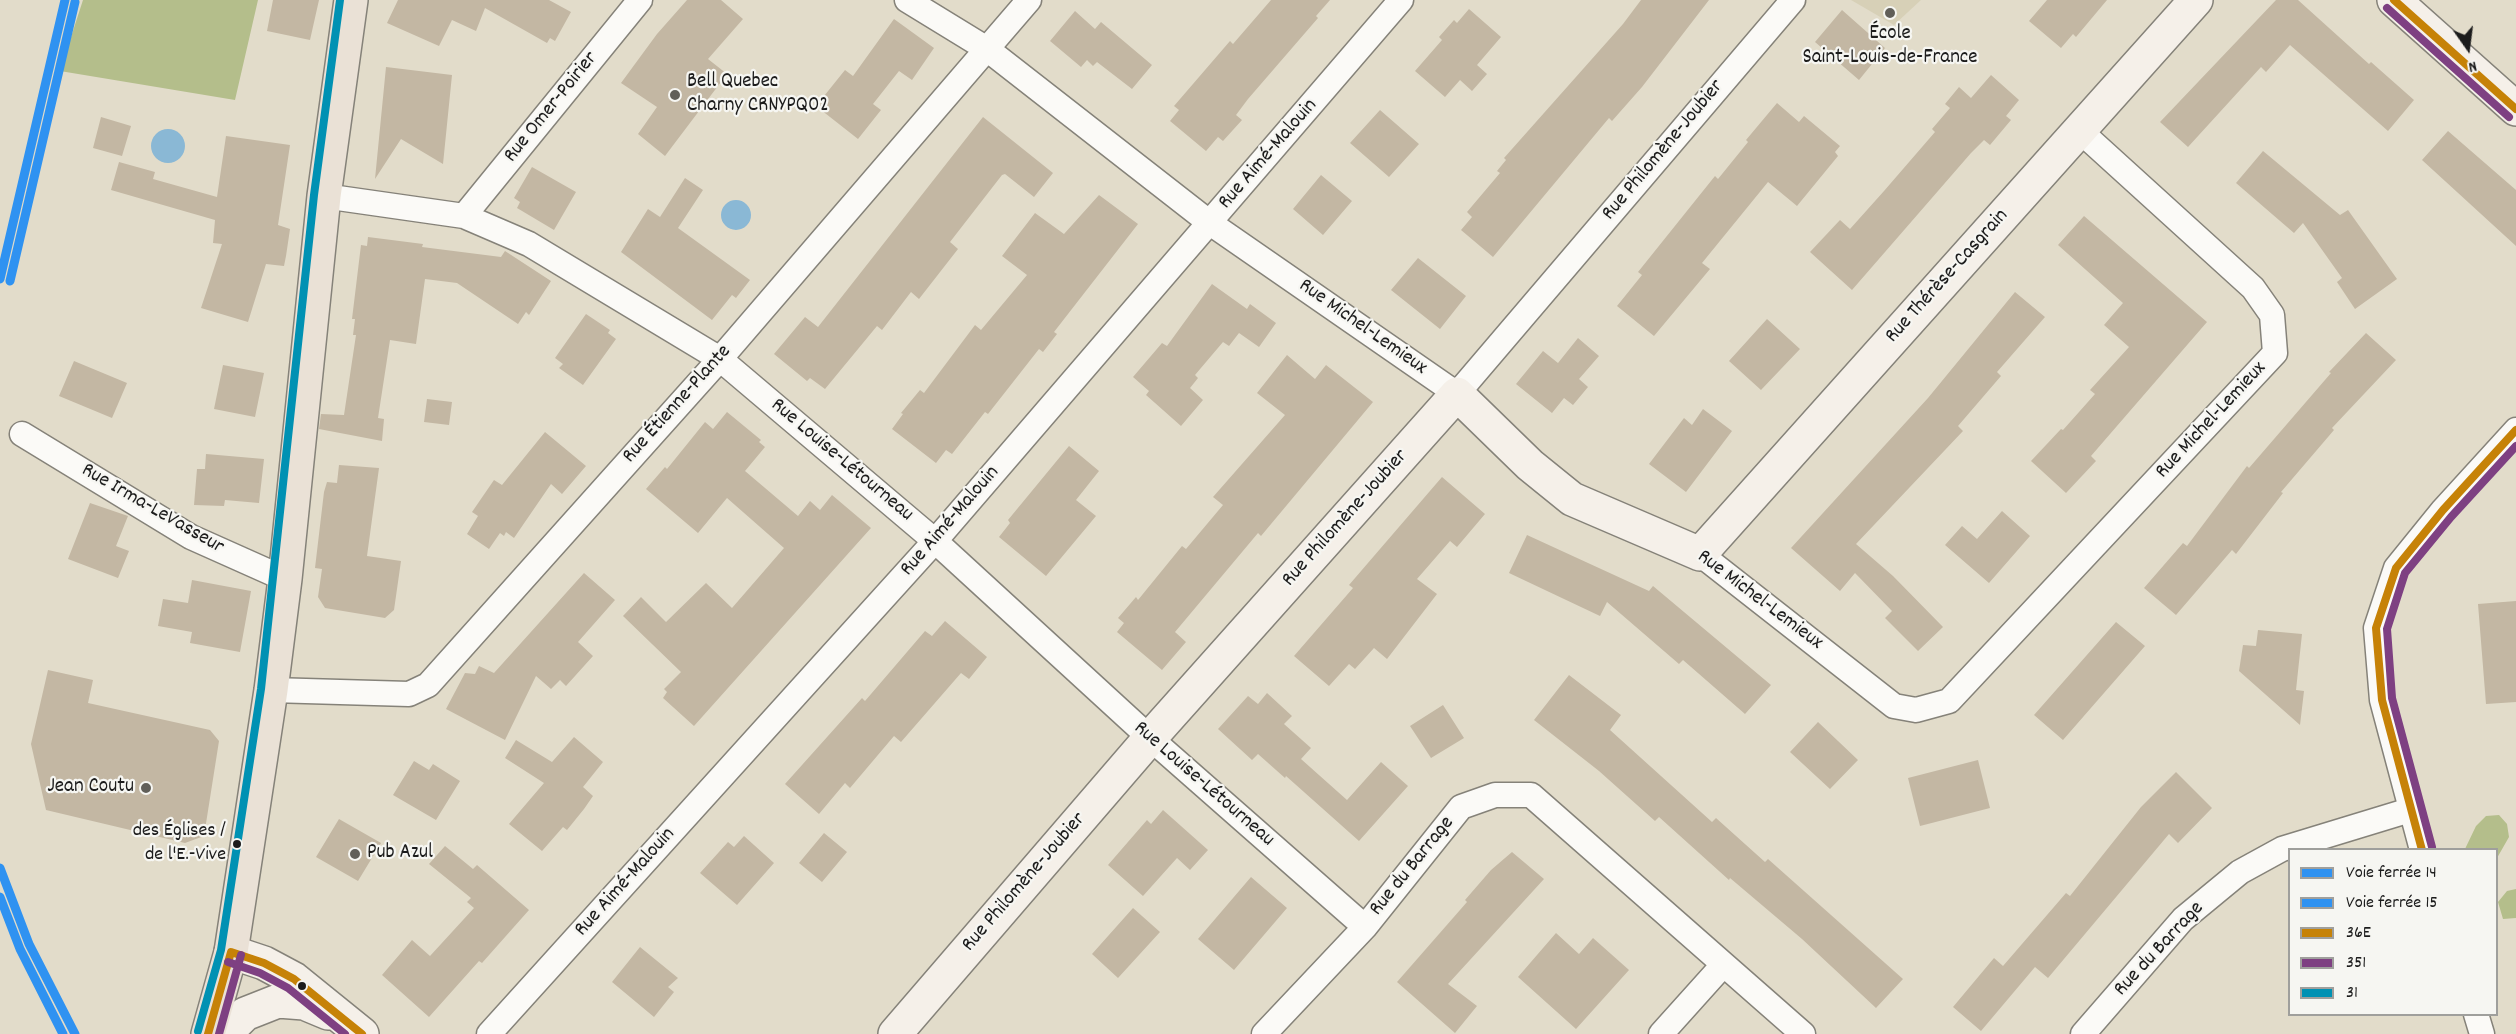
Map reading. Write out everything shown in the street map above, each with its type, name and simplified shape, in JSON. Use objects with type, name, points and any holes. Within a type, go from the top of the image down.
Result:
[{"type":"main road","points":[[208,1034],[231,952],[271,690],[285,579],[324,196],[351,0]]},
{"type":"street","name":"Rue Omer-Poirier","points":[[464,216],[640,0]]},
{"type":"street","name":"Rue Michel-Lemieux","points":[[907,0],[987,50],[1210,223],[1457,394],[1530,465],[1572,499],[1700,554],[1894,706],[1916,710],[1950,701],[2276,353],[2272,315],[2253,288],[2079,130]]},
{"type":"street","name":"Rue Étienne-Plante","points":[[271,690],[409,694],[428,685],[720,359],[1029,0]]},
{"type":"street","name":"Rue Aimé-Malouin","points":[[489,1034],[935,541],[1401,0]]},
{"type":"street","name":"Rue Philomène-Joubier","points":[[895,1034],[1150,738],[1457,394],[1793,0]]},
{"type":"street","name":"Rue Thérèse-Casgrain","points":[[1700,554],[2196,0]]},
{"type":"street","points":[[2394,0],[2516,110]]},
{"type":"street","name":"Rue Louise-Létourneau","points":[[324,196],[464,216],[530,244],[720,359],[935,541],[1150,738],[1365,927]]},
{"type":"street","points":[[2422,848],[2382,700],[2376,628],[2396,568],[2443,510],[2516,430]]},
{"type":"street","name":"Rue Irma-LeVasseur","points":[[22,434],[191,537],[285,579]]},
{"type":"street","name":"Rue du Barrage","points":[[1264,1034],[1365,927],[1461,807],[1495,795],[1531,795],[1803,1034]]},
{"type":"street","name":"Rue du Barrage","points":[[2083,1034],[2183,919],[2240,872],[2282,849],[2410,810]]},
{"type":"street","points":[[231,952],[264,963],[294,979],[359,1031]]},
{"type":"street","points":[[1661,1034],[1723,965]]},
{"type":"street","points":[[225,1034],[245,1014],[278,1001],[304,1003],[359,1031]]},
{"type":"street","points":[[2477,1016],[2482,1034]]},
{"type":"shaded area","name":"École Saint-Louis-de-France","points":[[1851,0],[1921,0],[1894,25]]},
{"type":"green space","points":[[83,0],[258,0],[235,100],[60,71]]},
{"type":"green space","points":[[2499,815],[2507,824],[2509,837],[2498,856],[2498,848],[2465,848],[2476,826],[2486,816]]},
{"type":"green space","points":[[2516,889],[2516,918],[2503,919],[2498,902],[2507,891]]},
{"type":"water","points":[[168,129],[180,134],[185,146],[180,158],[168,163],[156,158],[151,146],[156,134]]},
{"type":"water","points":[[736,200],[746,205],[751,215],[746,225],[736,230],[726,225],[721,215],[726,205]]},
{"type":"building","points":[[273,0],[319,0],[310,40],[267,31]]},
{"type":"building","points":[[398,0],[549,0],[571,12],[555,41],[550,38],[547,43],[485,8],[476,31],[452,20],[439,46],[387,23]]},
{"type":"building","points":[[687,0],[721,0],[743,19],[708,59],[727,74],[665,156],[638,134],[657,107],[621,83],[657,34]]},
{"type":"building","points":[[1271,0],[1330,0],[1316,16],[1318,18],[1236,115],[1242,120],[1223,141],[1218,137],[1206,151],[1170,121],[1179,110],[1174,106],[1230,41],[1233,44]]},
{"type":"building","points":[[1641,0],[1709,0],[1642,87],[1612,121],[1609,118],[1493,257],[1461,230],[1472,217],[1467,212],[1500,173],[1497,171],[1506,160],[1504,158],[1623,24]]},
{"type":"building","points":[[2047,0],[2107,0],[2076,37],[2073,34],[2061,48],[2029,21]]},
{"type":"building","points":[[2276,0],[2298,0],[2369,64],[2371,62],[2414,100],[2388,131],[2290,45],[2266,72],[2261,67],[2188,147],[2160,122]]},
{"type":"building","points":[[1469,9],[1501,37],[1477,65],[1487,74],[1472,91],[1460,80],[1445,97],[1415,71],[1442,40],[1439,37],[1454,20],[1457,23]]},
{"type":"building","points":[[1842,10],[1885,48],[1859,80],[1815,42]]},
{"type":"building","points":[[1075,11],[1095,29],[1101,22],[1152,65],[1132,89],[1097,62],[1093,66],[1087,60],[1081,67],[1050,41]]},
{"type":"building","points":[[894,19],[934,48],[912,80],[899,71],[873,104],[881,110],[858,139],[816,106],[845,70],[853,76]]},
{"type":"building","points":[[386,67],[452,75],[443,164],[401,139],[375,179]]},
{"type":"building","points":[[1991,75],[2019,100],[2006,116],[2011,120],[1990,145],[1984,140],[1971,153],[1852,290],[1810,252],[1840,220],[1850,229],[1935,132],[1932,129],[1950,108],[1945,104],[1959,87],[1971,98]]},
{"type":"building","points":[[1777,103],[1799,122],[1804,116],[1840,146],[1835,152],[1838,156],[1797,206],[1768,182],[1702,263],[1710,269],[1654,336],[1617,306],[1642,275],[1638,272],[1715,176],[1718,179]]},
{"type":"building","points":[[1380,110],[1419,144],[1389,177],[1350,143]]},
{"type":"building","points":[[101,117],[131,126],[122,156],[93,148]]},
{"type":"building","points":[[983,117],[1053,173],[1034,197],[1005,174],[1002,175],[950,242],[958,249],[919,299],[911,292],[882,330],[877,326],[825,389],[810,378],[807,381],[774,354],[805,317],[818,327]]},
{"type":"building","points":[[2448,131],[2516,190],[2516,246],[2422,160]]},
{"type":"building","points":[[226,136],[290,145],[278,225],[290,229],[284,266],[266,264],[248,322],[201,308],[222,244],[213,243],[215,220],[111,190],[119,162],[155,172],[153,179],[217,197]]},
{"type":"building","points":[[2263,151],[2340,215],[2348,210],[2397,279],[2355,309],[2337,282],[2342,278],[2303,223],[2294,233],[2236,183]]},
{"type":"building","points":[[532,167],[576,192],[554,230],[517,208],[520,202],[514,198]]},
{"type":"building","points":[[1321,175],[1352,201],[1323,235],[1293,209]]},
{"type":"building","points":[[685,178],[703,190],[678,228],[750,280],[736,298],[732,295],[712,320],[621,252],[648,209],[660,217]]},
{"type":"building","points":[[1099,195],[1138,224],[1054,332],[1057,334],[1043,352],[1039,349],[988,414],[985,412],[952,454],[946,450],[936,463],[892,429],[903,414],[901,413],[920,390],[924,393],[975,325],[981,330],[1027,275],[1002,256],[1035,213],[1064,234]]},
{"type":"building","points":[[2084,216],[2207,322],[2091,456],[2096,461],[2066,493],[2031,461],[2095,394],[2090,390],[2129,347],[2104,325],[2123,303],[2058,245]]},
{"type":"building","points":[[368,237],[423,244],[422,247],[501,257],[505,251],[551,281],[529,315],[526,312],[518,324],[457,283],[425,279],[416,344],[390,340],[378,418],[384,419],[382,441],[319,429],[321,414],[344,415],[356,335],[353,335],[355,319],[352,319],[361,245],[367,246]]},
{"type":"building","points":[[1418,258],[1466,296],[1440,329],[1391,290]]},
{"type":"building","points":[[1212,284],[1247,309],[1250,304],[1276,323],[1259,347],[1239,333],[1229,346],[1223,342],[1195,375],[1198,378],[1190,388],[1203,400],[1181,426],[1146,395],[1149,391],[1133,377],[1162,343],[1167,346]]},
{"type":"building","points":[[2015,292],[2045,317],[1997,372],[2001,376],[1958,426],[1963,431],[1856,544],[1893,576],[1943,627],[1918,651],[1885,618],[1892,611],[1855,573],[1840,591],[1791,548],[1928,398]]},
{"type":"building","points":[[586,314],[610,330],[608,333],[616,339],[583,385],[559,368],[563,364],[555,358]]},
{"type":"building","points":[[1767,319],[1800,349],[1761,390],[1729,361]]},
{"type":"building","points":[[2366,333],[2396,360],[2332,428],[2334,430],[2281,492],[2283,493],[2236,554],[2232,550],[2176,615],[2144,588],[2183,543],[2187,546],[2247,466],[2249,468],[2331,373],[2329,372]]},
{"type":"building","points":[[1578,338],[1599,356],[1579,379],[1588,387],[1573,405],[1564,398],[1552,413],[1516,384],[1543,351],[1558,363]]},
{"type":"building","points":[[1287,355],[1315,379],[1326,365],[1373,402],[1261,536],[1258,533],[1175,632],[1186,642],[1162,670],[1117,632],[1124,623],[1118,618],[1136,597],[1138,600],[1182,546],[1186,549],[1223,505],[1213,497],[1285,415],[1257,393]]},
{"type":"building","points":[[74,361],[127,383],[112,418],[59,396]]},
{"type":"building","points":[[223,365],[264,373],[255,417],[214,409]]},
{"type":"building","points":[[427,399],[452,402],[449,425],[424,422]]},
{"type":"building","points":[[1703,409],[1732,431],[1686,492],[1649,464],[1684,418],[1692,425]]},
{"type":"building","points":[[727,412],[761,440],[759,442],[765,447],[745,471],[798,516],[810,501],[820,510],[832,495],[871,528],[694,726],[663,698],[667,692],[664,689],[681,672],[623,616],[641,597],[666,622],[706,583],[732,608],[784,548],[727,498],[698,533],[646,489],[665,467],[667,469],[705,422],[713,429]]},
{"type":"building","points":[[545,432],[586,466],[562,494],[551,484],[514,538],[506,532],[504,536],[500,533],[489,549],[467,534],[478,516],[472,512],[494,480],[502,485]]},
{"type":"building","points":[[1069,446],[1099,471],[1076,500],[1096,516],[1046,576],[999,537],[1010,523],[1008,520]]},
{"type":"building","points":[[206,454],[264,459],[259,503],[225,500],[224,506],[194,505],[197,469],[205,469]]},
{"type":"building","points":[[339,465],[379,468],[367,556],[401,561],[394,610],[385,618],[325,608],[318,597],[322,569],[315,568],[324,492],[327,482],[337,483]]},
{"type":"building","points":[[1442,477],[1485,514],[1457,547],[1450,541],[1417,579],[1437,594],[1387,659],[1374,648],[1355,669],[1349,664],[1329,686],[1294,656],[1353,588],[1349,585]]},
{"type":"building","points":[[90,503],[128,516],[116,546],[129,551],[118,578],[68,559]]},
{"type":"building","points":[[2002,511],[2030,536],[1989,583],[1945,545],[1962,526],[1977,539]]},
{"type":"building","points":[[1527,535],[1649,591],[1653,586],[1771,685],[1745,714],[1683,660],[1679,664],[1607,602],[1600,616],[1509,573]]},
{"type":"building","points":[[584,573],[615,600],[578,642],[593,656],[566,686],[560,680],[551,689],[536,676],[505,740],[446,709],[465,673],[475,674],[479,666],[494,673]]},
{"type":"building","points":[[192,580],[251,591],[240,652],[190,643],[192,632],[158,626],[163,599],[188,603]]},
{"type":"building","points":[[2516,601],[2516,702],[2486,704],[2478,604]]},
{"type":"building","points":[[945,621],[987,657],[969,679],[961,673],[901,742],[894,736],[850,788],[845,783],[819,814],[785,784],[862,698],[865,701],[925,631],[932,636]]},
{"type":"building","points":[[2116,622],[2145,646],[2063,740],[2034,715]]},
{"type":"building","points":[[2258,630],[2302,634],[2296,690],[2304,691],[2300,725],[2239,671],[2243,645],[2256,646]]},
{"type":"building","points":[[48,670],[93,680],[88,703],[210,730],[219,741],[204,836],[185,843],[46,810],[31,744]]},
{"type":"building","points":[[1569,675],[1621,715],[1610,730],[1712,822],[1716,818],[1765,862],[1768,859],[1903,979],[1876,1008],[1802,939],[1730,878],[1729,880],[1659,817],[1655,821],[1599,771],[1534,720]]},
{"type":"building","points":[[1267,693],[1292,716],[1284,724],[1311,748],[1301,759],[1347,800],[1381,762],[1408,786],[1359,841],[1286,776],[1285,778],[1258,754],[1252,760],[1218,729],[1248,696],[1258,704]]},
{"type":"building","points":[[1443,705],[1464,738],[1431,758],[1410,726]]},
{"type":"building","points":[[1818,722],[1858,760],[1830,789],[1790,752]]},
{"type":"building","points":[[574,737],[603,762],[583,787],[593,796],[567,830],[563,827],[542,851],[509,824],[544,783],[505,758],[516,740],[552,762]]},
{"type":"building","points":[[1978,760],[1990,808],[1920,826],[1908,778]]},
{"type":"building","points":[[414,761],[429,770],[433,764],[460,781],[436,820],[393,795]]},
{"type":"building","points":[[2176,772],[2212,808],[2178,843],[2169,834],[2048,978],[2035,967],[1981,1031],[1953,1007],[1994,958],[2003,966],[2066,893],[2070,896],[2141,807]]},
{"type":"building","points":[[1163,810],[1208,850],[1190,870],[1177,858],[1143,896],[1108,865],[1147,820],[1151,824]]},
{"type":"building","points":[[339,819],[381,843],[358,881],[316,857]]},
{"type":"building","points":[[824,833],[847,852],[822,882],[799,863]]},
{"type":"building","points":[[744,836],[774,863],[737,905],[700,873],[728,842],[734,847]]},
{"type":"building","points":[[445,846],[473,869],[477,865],[529,910],[482,963],[479,961],[429,1017],[382,975],[412,940],[430,956],[474,908],[467,902],[471,898],[429,864]]},
{"type":"building","points":[[1512,852],[1544,879],[1448,984],[1477,1006],[1455,1033],[1397,982],[1467,902],[1465,900],[1491,870]]},
{"type":"building","points":[[1251,877],[1287,908],[1234,970],[1198,939]]},
{"type":"building","points":[[1133,908],[1160,932],[1118,978],[1092,954]]},
{"type":"building","points":[[1556,933],[1579,954],[1593,938],[1629,970],[1576,1029],[1518,977]]},
{"type":"building","points":[[640,947],[678,978],[668,987],[674,992],[654,1017],[612,982]]},
{"type":"rail line","name":"14","points":[[0,279],[65,0]]},
{"type":"rail line","name":"15","points":[[10,281],[75,2]]},
{"type":"rail line","name":"14","points":[[0,868],[29,944],[75,1034]]},
{"type":"rail line","name":"15","points":[[0,897],[20,949],[63,1034]]},
{"type":"transit line","name":"31","points":[[198,1031],[221,950],[261,689],[314,195],[340,0]]},
{"type":"transit line","name":"36E","points":[[2394,0],[2516,109]]},
{"type":"transit line","name":"351","points":[[2387,8],[2509,117]]},
{"type":"transit line","name":"36E","points":[[2421,848],[2382,700],[2376,628],[2396,568],[2443,510],[2516,430]]},
{"type":"transit line","name":"351","points":[[2432,847],[2392,698],[2387,629],[2405,573],[2451,517],[2516,446]]},
{"type":"transit line","name":"36E","points":[[231,952],[264,963],[294,979],[362,1034]]},
{"type":"transit line","name":"36E","points":[[208,1034],[231,952]]},
{"type":"transit line","name":"351","points":[[219,1034],[241,955]]},
{"type":"transit line","name":"351","points":[[228,962],[260,973],[288,988],[345,1034]]},
{"type":"place","name":"École Saint-Louis-de-France","points":[[1890,13]]},
{"type":"place","name":"Bell Quebec Charny CRNYPQ02","points":[[675,95]]},
{"type":"place","name":"Jean Coutu","points":[[146,788]]},
{"type":"place","name":"des Églises / de l'E.-Vive","points":[[237,844]]},
{"type":"place","name":"Pub Azul","points":[[355,854]]}]
